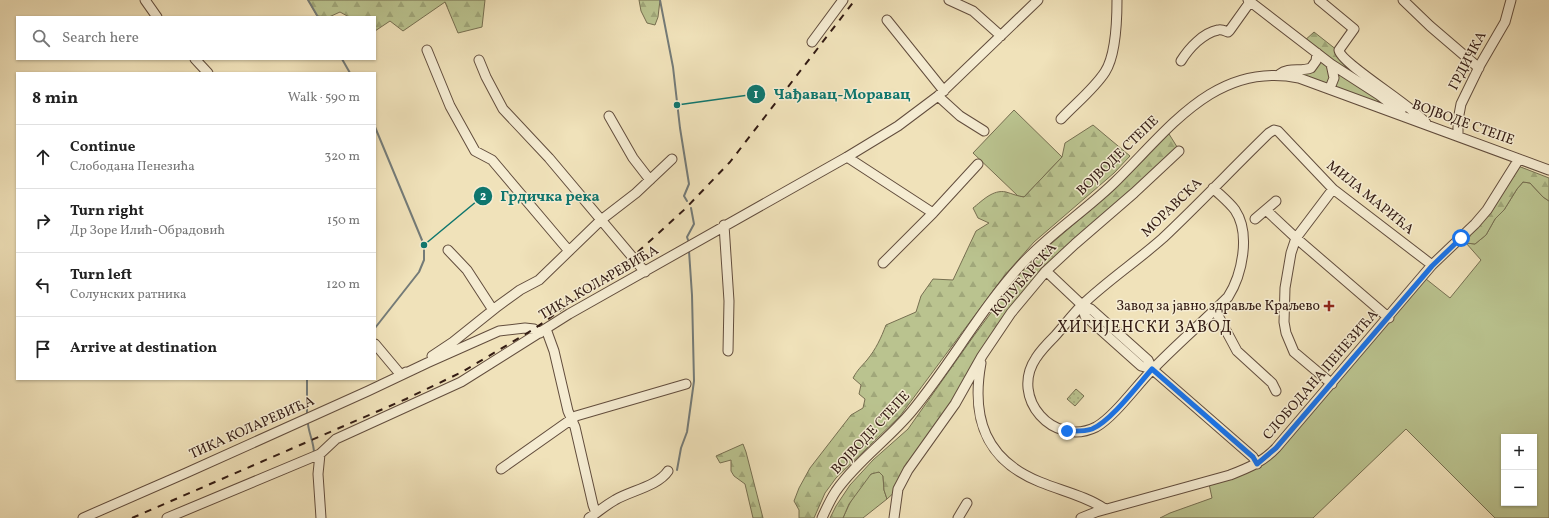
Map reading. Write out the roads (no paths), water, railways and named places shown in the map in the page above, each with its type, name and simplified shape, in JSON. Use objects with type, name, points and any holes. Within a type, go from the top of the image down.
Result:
[{"type":"street","points":[[145,0],[156,16]]},
{"type":"street","points":[[812,42],[843,0]]},
{"type":"street","points":[[949,0],[973,11],[1001,36]]},
{"type":"street","name":"ТИКА КОЛАРЕВИЋА","points":[[83,518],[213,461],[499,331],[525,328],[543,331],[569,314],[645,272],[724,225],[847,157],[898,126],[941,94],[1038,0]]},
{"type":"street","points":[[1061,119],[1099,79],[1107,68],[1116,34],[1117,0]]},
{"type":"street","points":[[1319,0],[1354,29],[1339,50],[1340,54],[1355,68],[1417,113],[1427,124]]},
{"type":"street","points":[[1403,0],[1478,68]]},
{"type":"street","name":"ГРДИЧКА","points":[[1458,136],[1458,120],[1461,104],[1478,68],[1505,22],[1511,0]]},
{"type":"street","points":[[1181,61],[1191,48],[1203,38],[1217,30],[1228,32],[1249,1],[1331,64],[1379,95],[1405,116]]},
{"type":"street","points":[[887,20],[941,94],[960,116],[984,131]]},
{"type":"street","points":[[427,50],[450,106],[475,151],[492,160],[569,251]]},
{"type":"street","points":[[1279,75],[1286,70],[1302,70],[1311,68],[1316,61],[1317,53]]},
{"type":"street","points":[[197,60],[207,72]]},
{"type":"street","points":[[479,60],[503,109],[549,158],[645,272]]},
{"type":"street","points":[[1330,88],[1334,78],[1331,64]]},
{"type":"street","name":"ВОЈВОДЕ СТЕПЕ","points":[[822,518],[832,498],[844,481],[914,409],[995,295],[1034,252],[1110,187],[1165,131],[1194,105],[1212,93],[1240,80],[1256,76],[1279,75],[1299,78],[1330,88],[1549,170]]},
{"type":"street","points":[[608,116],[633,158],[650,180]]},
{"type":"street","name":"МОРАВСКА","points":[[1213,188],[1235,210],[1242,228],[1243,240],[1241,265],[1234,287],[1228,297],[1152,369],[1109,417],[1098,426],[1082,431],[1067,431],[1051,425],[1040,416],[1032,405],[1028,393],[1031,367],[1036,358],[1082,305],[1162,238],[1269,132],[1274,130],[1278,131]]},
{"type":"street","name":"МИЛА МАРИЋА","points":[[1278,131],[1333,189],[1432,266]]},
{"type":"street","name":"КОЛУБАРСКА","points":[[894,518],[898,489],[908,470],[955,404],[982,356],[1010,312],[1046,271],[1179,151]]},
{"type":"street","points":[[847,157],[933,212]]},
{"type":"street","points":[[376,345],[401,375],[453,342],[520,290],[539,280],[601,220],[636,193],[672,159]]},
{"type":"street","name":"СЛОБОДАНА ПЕНЕЗИЋА","points":[[1081,518],[1105,509],[1230,475],[1257,464],[1276,448],[1432,266],[1487,210],[1519,159]]},
{"type":"street","points":[[883,263],[978,164]]},
{"type":"street","points":[[1332,384],[1294,352],[1286,333],[1284,322],[1285,288],[1291,253],[1296,238],[1333,189]]},
{"type":"street","points":[[1255,219],[1276,201]]},
{"type":"street","points":[[1266,210],[1296,238],[1389,318]]},
{"type":"street","points":[[724,225],[729,301],[728,351]]},
{"type":"street","points":[[448,250],[467,270],[493,310]]},
{"type":"street","points":[[1046,271],[1082,305],[1085,316],[1141,366],[1152,369],[1253,457],[1257,464]]},
{"type":"street","points":[[1215,310],[1237,351],[1272,383],[1276,392]]},
{"type":"street","points":[[167,518],[319,454],[336,439],[461,382],[543,331],[554,351],[564,398],[574,427],[593,505],[593,515]]},
{"type":"street","points":[[982,356],[978,379],[980,422],[988,439],[1003,459],[1021,473],[1038,482],[1096,503],[1105,509]]},
{"type":"street","points":[[501,469],[571,419],[603,407],[686,384]]},
{"type":"street","points":[[319,454],[318,474],[321,518]]},
{"type":"street","points":[[593,515],[615,500],[662,478],[668,471]]},
{"type":"street","points":[[958,518],[967,502]]},
{"type":"waterway","points":[[308,0],[317,16]]},
{"type":"waterway","points":[[660,0],[673,67],[680,128],[689,184],[684,196],[687,201]]},
{"type":"waterway","points":[[343,60],[349,72]]},
{"type":"waterway","points":[[376,129],[424,245],[424,260],[419,272],[376,327]]},
{"type":"waterway","points":[[688,240],[687,237],[694,224],[691,208]]},
{"type":"waterway","points":[[677,470],[681,448],[687,432],[694,381],[692,295],[689,251]]},
{"type":"waterway","points":[[307,380],[307,413]]},
{"type":"waterway","points":[[308,424],[314,453]]},
{"type":"railway","points":[[132,518],[406,399],[462,372],[534,329],[578,298],[629,260],[685,209],[730,162],[855,0]]},
{"type":"place","name":"Чађавац-Моравац","points":[[677,105]]},
{"type":"place","name":"Грдичка река","points":[[424,245]]},
{"type":"place","name":"Завод за јавно здравље Краљево","points":[[1329,306]]},
{"type":"district","name":"ХИГИЈЕНСКИ ЗАВОД","points":[[1145,328]]}]
